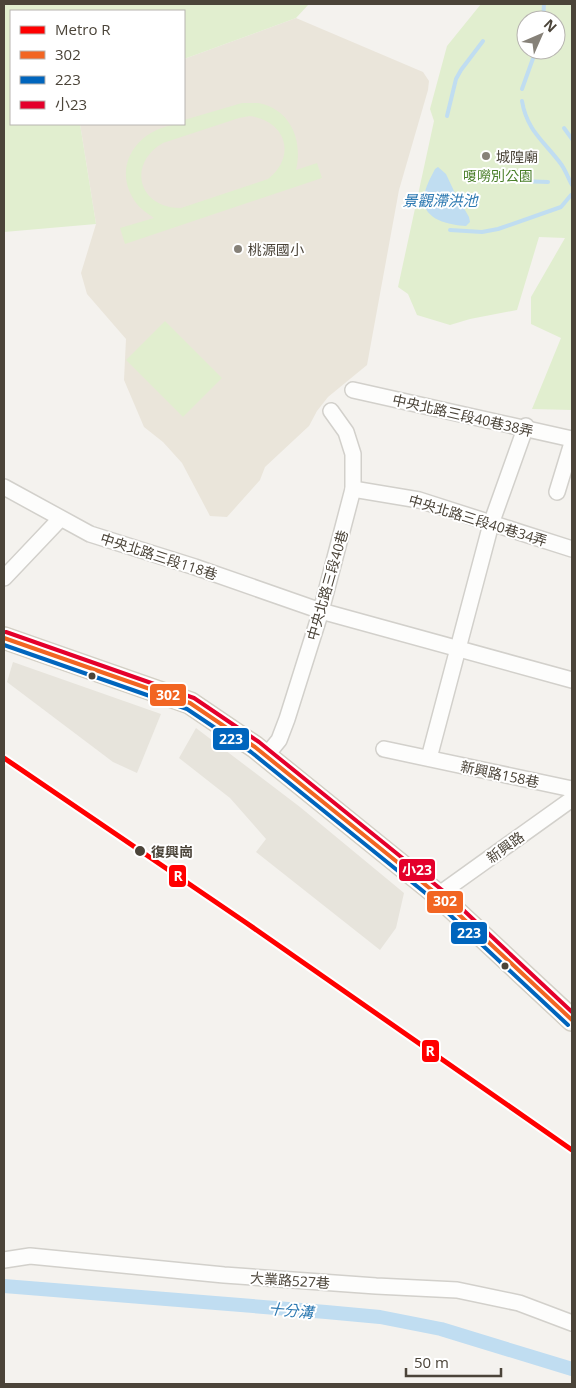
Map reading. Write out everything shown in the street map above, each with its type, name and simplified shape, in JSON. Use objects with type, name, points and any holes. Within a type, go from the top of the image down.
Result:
[{"type":"street","name":"中央北路三段40巷38弄","points":[[353,390],[526,427],[572,439]]},
{"type":"street","name":"中央北路三段40巷","points":[[266,756],[279,740],[321,611],[353,489],[353,454],[346,432],[331,411]]},
{"type":"street","points":[[428,758],[491,524],[526,427]]},
{"type":"street","points":[[557,492],[572,443]]},
{"type":"street","name":"中央北路三段118巷","points":[[4,487],[90,534],[222,576],[321,611],[458,648]]},
{"type":"street","name":"中央北路三段40巷34弄","points":[[353,489],[419,500],[572,549]]},
{"type":"street","points":[[4,578],[60,519]]},
{"type":"street","points":[[4,638],[190,703],[232,730],[438,895],[572,1020]]},
{"type":"street","points":[[458,648],[572,680]]},
{"type":"street","name":"新興路158巷","points":[[384,748],[572,790]]},
{"type":"street","name":"新興路","points":[[438,895],[572,799]]},
{"type":"street","name":"大業路527巷","points":[[4,1260],[30,1256],[224,1275],[457,1290],[519,1303],[572,1323]]},
{"type":"shaded area","name":"桃源國小","points":[[296,18],[423,72],[429,81],[399,190],[367,365],[328,397],[317,411],[309,426],[265,467],[260,480],[227,517],[210,516],[182,463],[163,442],[144,427],[124,380],[126,339],[87,294],[81,273],[96,224],[80,125],[185,125],[185,59]]},
{"type":"shaded area","points":[[13,662],[161,714],[137,773],[113,762],[7,682]]},
{"type":"shaded area","points":[[196,728],[300,807],[404,893],[396,928],[380,950],[256,852],[266,839],[230,798],[179,758]]},
{"type":"green space","points":[[4,4],[309,4],[296,18],[185,59],[185,10],[10,10],[10,125],[80,125],[96,224],[4,232]]},
{"type":"green space","name":"嗄嘮別公園","points":[[481,4],[572,4],[572,410],[532,409],[561,338],[531,324],[531,297],[565,238],[539,237],[517,310],[450,325],[417,315],[408,294],[398,287],[434,121],[430,109],[447,46]]},
{"type":"green space","points":[[242,103],[258,103],[269,106],[279,112],[292,128],[298,148],[296,170],[317,163],[322,178],[125,244],[120,228],[154,218],[134,200],[128,186],[126,172],[128,159],[144,138],[169,126],[185,125],[185,120]],"holes":[[[250,116],[262,119],[279,132],[285,150],[277,170],[268,179],[181,208],[167,206],[155,201],[142,184],[141,173],[144,162],[151,152],[163,143]]]},
{"type":"green space","points":[[165,321],[222,378],[183,417],[126,360]]},
{"type":"water","name":"景觀滯洪池","points":[[438,167],[446,174],[469,217],[470,222],[466,226],[445,223],[433,217],[425,206],[424,195],[426,187],[435,169]]},
{"type":"waterway","points":[[544,4],[544,10]]},
{"type":"waterway","points":[[447,116],[456,79],[483,41]]},
{"type":"waterway","points":[[522,89],[532,60]]},
{"type":"waterway","points":[[522,101],[524,111],[532,128],[561,164],[572,185]]},
{"type":"waterway","points":[[564,128],[572,139]]},
{"type":"waterway","points":[[497,175],[519,181],[548,182]]},
{"type":"waterway","points":[[450,230],[482,232],[498,229],[561,207],[571,195]]},
{"type":"waterway","name":"十分溝","points":[[4,1286],[380,1317],[441,1329],[572,1369]]},
{"type":"metro line","name":"R","points":[[4,758],[245,922],[572,1150]]},
{"type":"transit line","name":"小23","points":[[6,632],[194,698],[259,742],[442,890],[572,1012]]},
{"type":"transit line","name":"302","points":[[4,638],[190,703],[255,747],[438,895],[572,1020]]},
{"type":"transit line","name":"223","points":[[4,645],[187,709],[251,752],[434,900],[568,1025]]},
{"type":"place","name":"城隍廟","points":[[486,156]]},
{"type":"place","name":"桃源國小","points":[[238,249]]},
{"type":"place","name":"復興崗","points":[[140,851]]}]
